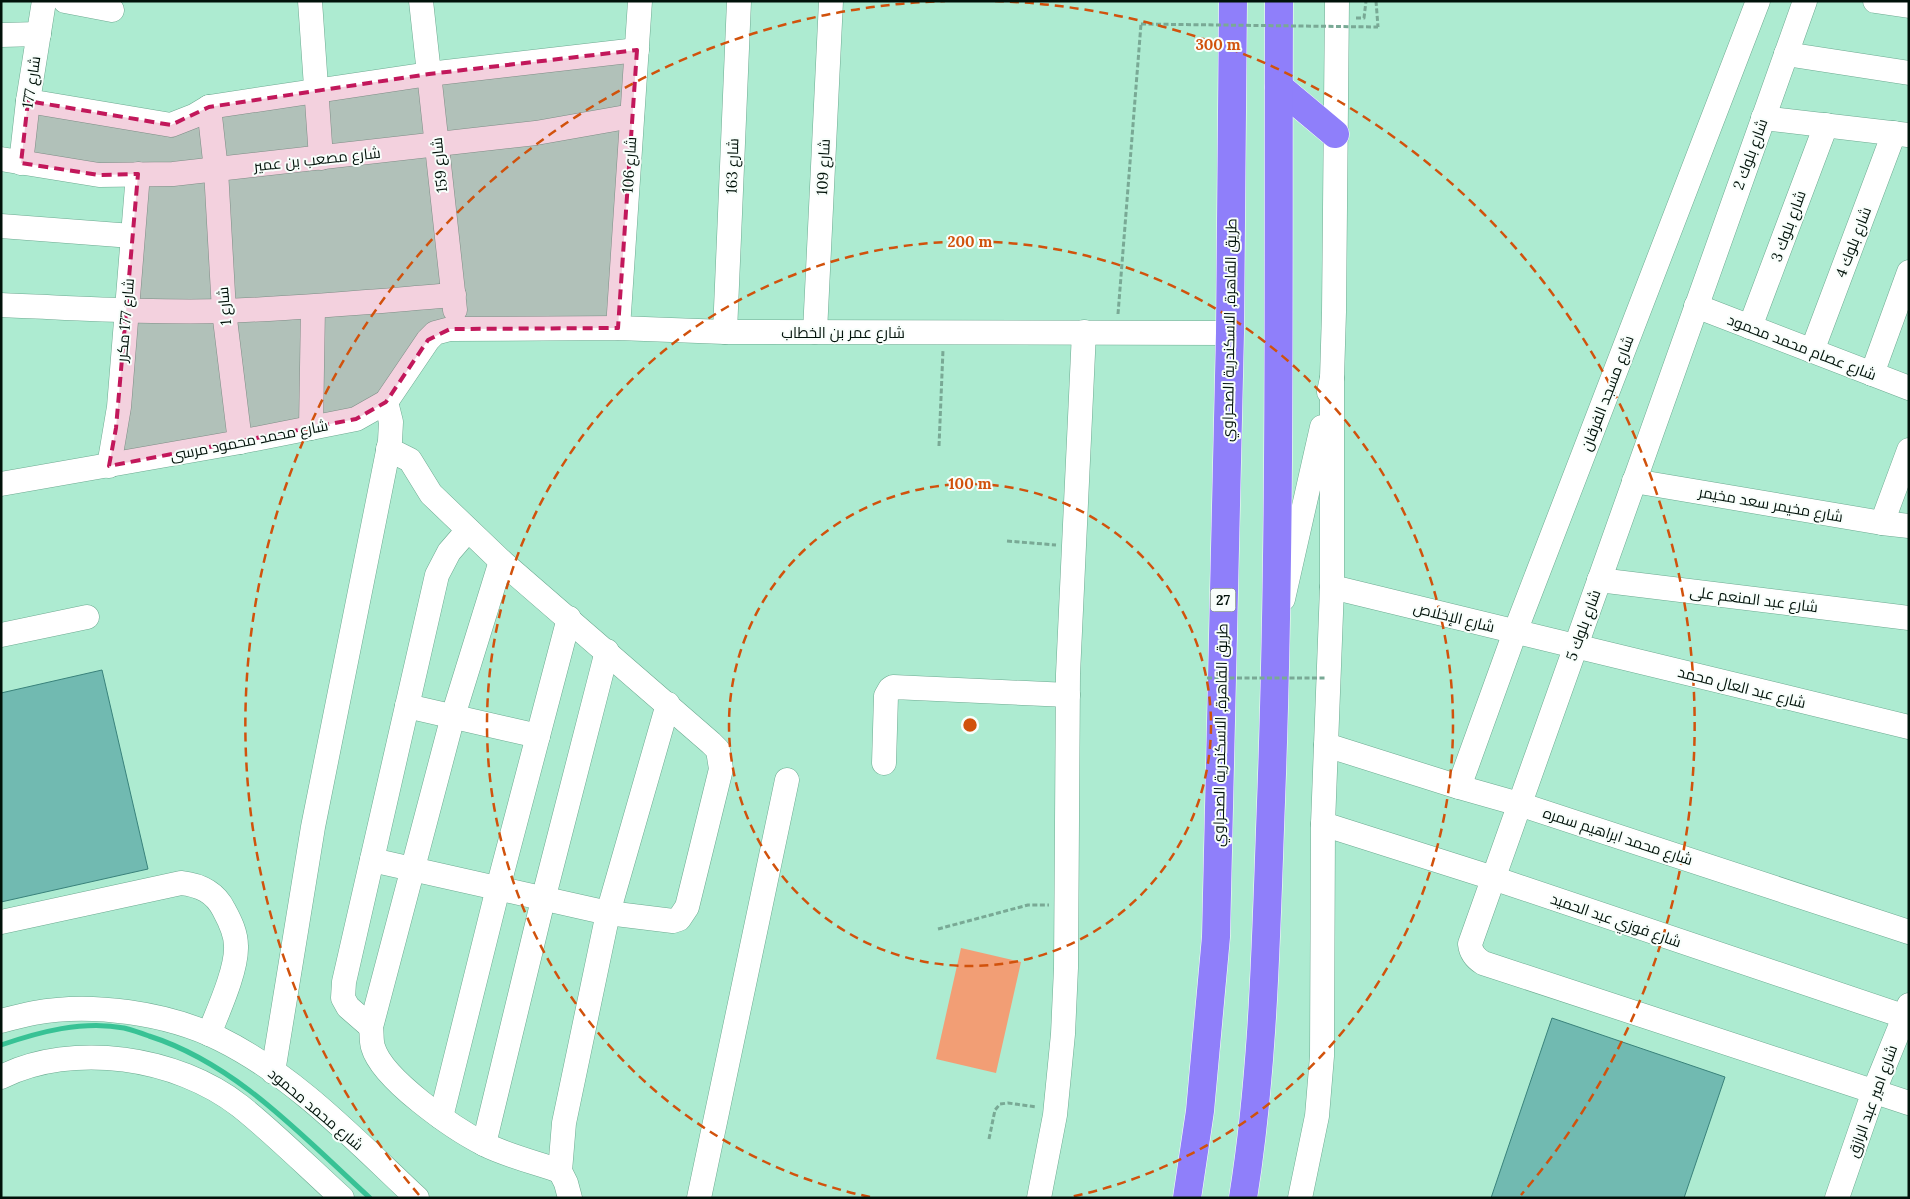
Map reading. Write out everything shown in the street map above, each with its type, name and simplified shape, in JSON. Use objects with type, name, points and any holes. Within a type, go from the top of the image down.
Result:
[{"type":"highway","name":"طريق القاهرة, الاسكندرية الصحراوي","points":[[1187,1198],[1200,1110],[1216,937],[1230,332],[1233,1]]},
{"type":"highway","points":[[1243,1198],[1262,1025],[1276,630],[1279,1]]},
{"type":"highway","points":[[1279,87],[1335,134]]},
{"type":"street","name":"شارع 177","points":[[11,161],[28,101],[44,1]]},
{"type":"street","points":[[65,1],[112,10]]},
{"type":"street","points":[[310,1],[321,158]]},
{"type":"street","name":"شارع 159","points":[[421,1],[457,329]]},
{"type":"street","name":"شارع 106","points":[[618,328],[640,1]]},
{"type":"street","name":"شارع 163","points":[[725,332],[739,1]]},
{"type":"street","name":"شارع 109","points":[[815,332],[831,1]]},
{"type":"street","points":[[1329,1],[1328,116],[1335,134]]},
{"type":"street","points":[[1300,1198],[1317,1116],[1322,1056],[1323,824],[1332,587],[1332,378],[1335,134],[1337,116],[1337,1]]},
{"type":"street","name":"شارع مسجد الفرقان","points":[[1459,787],[1515,632],[1758,1]]},
{"type":"street","name":"شارع بلوك 2","points":[[1696,306],[1805,1]]},
{"type":"street","points":[[1875,1],[1909,6]]},
{"type":"street","points":[[1,35],[39,34]]},
{"type":"street","points":[[28,101],[172,125],[194,116],[209,107],[429,74],[637,50]]},
{"type":"street","points":[[1786,54],[1909,73]]},
{"type":"street","name":"شارع 1","points":[[209,107],[216,170],[224,311],[240,442]]},
{"type":"street","name":"شارع مصعب بن عمير","points":[[11,161],[99,175],[173,174],[536,133],[632,116]]},
{"type":"street","points":[[1763,118],[1901,134]]},
{"type":"street","name":"شارع بلوك 3","points":[[1750,327],[1826,125]]},
{"type":"street","name":"شارع بلوك 4","points":[[1812,351],[1901,134]]},
{"type":"street","name":"شارع 177 مكرر","points":[[109,466],[118,407],[138,174]]},
{"type":"street","points":[[1,226],[132,236]]},
{"type":"street","points":[[1872,374],[1909,272]]},
{"type":"street","points":[[1,305],[126,310],[224,311],[313,307],[454,295]]},
{"type":"street","name":"شارع عصام محمد محمود","points":[[1696,306],[1909,388]]},
{"type":"street","name":"شارع بلوك 5","points":[[1696,306],[1493,878],[1470,944],[1470,952],[1483,963],[1874,1091]]},
{"type":"street","points":[[311,428],[313,307]]},
{"type":"street","name":"شارع عمر بن الخطاب","points":[[457,329],[618,328],[725,332],[1230,332]]},
{"type":"street","name":"شارع محمد محمود مرسى","points":[[1,484],[109,466],[356,419],[386,402],[428,340],[435,334],[450,329],[457,329]]},
{"type":"street","points":[[1039,1198],[1056,1109],[1063,1034],[1067,908],[1068,695],[1084,332]]},
{"type":"street","points":[[1276,630],[1332,378]]},
{"type":"street","points":[[273,1072],[313,827],[388,449],[391,422],[386,402]]},
{"type":"street","points":[[372,860],[543,900],[608,913],[673,922],[680,919],[688,907],[721,770],[718,750],[668,704],[501,561],[468,530],[430,494],[410,460],[388,449]]},
{"type":"street","points":[[1882,523],[1909,450]]},
{"type":"street","name":"شارع مخيمر سعد مخيمر","points":[[1634,481],[1909,526]]},
{"type":"street","points":[[371,1028],[348,1007],[344,998],[344,982],[437,576],[449,552],[468,530]]},
{"type":"street","points":[[501,561],[453,716],[371,1028],[372,1047],[381,1063],[404,1088],[441,1117],[484,1144],[560,1171]]},
{"type":"street","name":"شارع عبد المنعم على","points":[[1599,580],[1909,618]]},
{"type":"street","name":"شارع الإخلاص","points":[[1332,587],[1576,646]]},
{"type":"street","points":[[1,634],[87,617]]},
{"type":"street","points":[[441,1117],[498,888],[569,618]]},
{"type":"street","name":"شارع عبد العال محمد","points":[[1576,646],[1909,727]]},
{"type":"street","points":[[484,1144],[606,651]]},
{"type":"street","points":[[884,763],[886,696],[893,687],[1068,695]]},
{"type":"street","points":[[570,1198],[560,1171],[564,1123],[608,913],[668,704]]},
{"type":"street","points":[[407,706],[538,736]]},
{"type":"street","name":"شارع محمد ابراهيم سمره","points":[[1326,745],[1519,804],[1909,932]]},
{"type":"street","points":[[699,1198],[787,780]]},
{"type":"street","name":"شارع فوزي عبد الحميد","points":[[1323,824],[1907,1013]]},
{"type":"street","points":[[1,922],[181,883],[203,888],[215,896],[223,907],[232,924],[236,946],[234,962],[209,1034]]},
{"type":"street","name":"شارع محمد محمود","points":[[1,1021],[35,1012],[96,1010],[149,1015],[188,1025],[220,1039],[273,1072],[340,1126],[417,1198]]},
{"type":"street","name":"شارع امير عبد الرازق","points":[[1837,1198],[1874,1091],[1907,1013]]},
{"type":"street","points":[[1,1076],[59,1060],[98,1056],[151,1064],[191,1077],[239,1106],[342,1198]]},
{"type":"street","points":[[1874,1091],[1909,1103]]},
{"type":"path","points":[[1364,14],[1366,1]]},
{"type":"path","points":[[1116,332],[1141,24],[1378,27],[1376,1]]},
{"type":"path","points":[[939,446],[943,332]]},
{"type":"path","points":[[1007,541],[1074,546]]},
{"type":"path","points":[[1207,678],[1325,678]]},
{"type":"path","points":[[938,929],[1028,905],[1039,904],[1067,908]]},
{"type":"path","points":[[989,1139],[995,1110],[1000,1104],[1008,1103],[1056,1109]]},
{"type":"highlighted area","points":[[637,50],[618,328],[450,329],[428,340],[386,402],[356,419],[109,466],[116,428],[138,174],[99,175],[21,163],[28,101],[171,125],[209,107],[429,74]]},
{"type":"shaded area","points":[[961,948],[1021,962],[996,1073],[936,1059]]},
{"type":"building","points":[[102,670],[148,869],[1,902],[1,693]]},
{"type":"building","points":[[1552,1018],[1725,1077],[1684,1198],[1491,1198]]},
{"type":"waterway","points":[[1,1045],[46,1032],[93,1025],[127,1029],[181,1048],[240,1083],[294,1127],[370,1198]]}]
